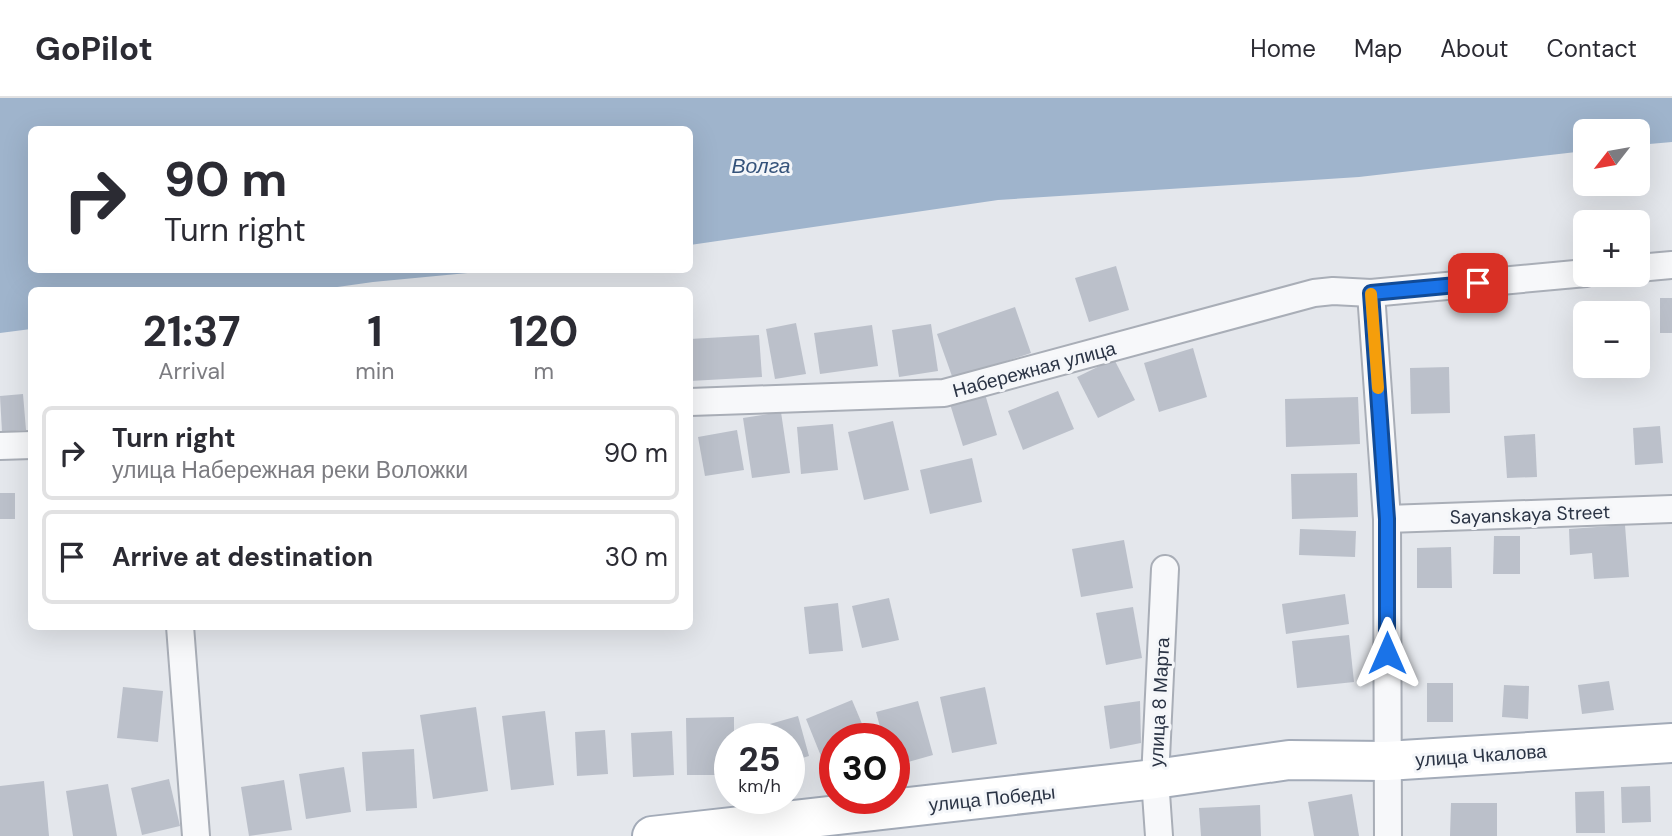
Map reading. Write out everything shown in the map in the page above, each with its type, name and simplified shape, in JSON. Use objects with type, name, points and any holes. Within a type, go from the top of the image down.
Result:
[{"type":"main road","name":"улица Чкалова","points":[[1289,760],[1386,761],[1672,743]]},
{"type":"main road","name":"улица Победы","points":[[652,836],[735,832],[1289,760]]},
{"type":"street","points":[[1650,267],[1672,265]]},
{"type":"street","name":"Набережная улица","points":[[693,402],[944,393],[1314,293],[1371,293],[1573,274]]},
{"type":"street","points":[[1371,293],[1387,519],[1388,836]]},
{"type":"street","points":[[0,446],[28,445]]},
{"type":"street","name":"Sayanskaya Street","points":[[1387,519],[1672,509]]},
{"type":"street","name":"улица 8 Марта","points":[[1159,836],[1155,779],[1166,569]]},
{"type":"street","points":[[180,630],[196,836]]},
{"type":"water","name":"Волга","points":[[0,98],[1672,98],[1672,142],[1650,144],[1650,119],[1573,119],[1573,152],[1359,177],[998,200],[693,245],[693,126],[28,126],[28,273],[468,273],[337,287],[28,287],[28,329],[0,333]]},
{"type":"building","points":[[1116,266],[1129,310],[1089,322],[1075,278]]},
{"type":"building","points":[[1660,298],[1672,298],[1672,333],[1660,333]]},
{"type":"building","points":[[1015,307],[1031,353],[953,379],[937,334]]},
{"type":"building","points":[[796,323],[806,374],[775,379],[766,329]]},
{"type":"building","points":[[931,324],[938,371],[899,377],[892,330]]},
{"type":"building","points":[[872,325],[878,366],[820,374],[814,333]]},
{"type":"building","points":[[759,335],[762,377],[693,381],[693,339]]},
{"type":"building","points":[[1193,348],[1207,397],[1159,412],[1144,363]]},
{"type":"building","points":[[1114,359],[1135,400],[1098,418],[1077,377]]},
{"type":"building","points":[[1449,367],[1450,413],[1411,414],[1410,368]]},
{"type":"building","points":[[1058,391],[1074,429],[1023,450],[1008,411]]},
{"type":"building","points":[[23,394],[26,430],[2,432],[0,396]]},
{"type":"building","points":[[985,394],[997,435],[963,446],[950,404]]},
{"type":"building","points":[[1358,397],[1360,444],[1286,447],[1285,399]]},
{"type":"building","points":[[781,412],[790,473],[752,478],[743,418]]},
{"type":"building","points":[[893,421],[909,490],[864,500],[848,432]]},
{"type":"building","points":[[833,424],[838,470],[801,474],[797,427]]},
{"type":"building","points":[[1660,426],[1663,463],[1635,465],[1633,428]]},
{"type":"building","points":[[737,430],[744,470],[705,476],[698,437]]},
{"type":"building","points":[[1535,434],[1537,477],[1507,478],[1504,436]]},
{"type":"building","points":[[972,458],[982,502],[930,514],[920,470]]},
{"type":"building","points":[[1357,473],[1358,517],[1292,519],[1291,474]]},
{"type":"building","points":[[0,493],[15,493],[15,519],[0,519]]},
{"type":"building","points":[[1625,525],[1629,577],[1594,579],[1592,553],[1570,555],[1569,529]]},
{"type":"building","points":[[1300,529],[1356,531],[1355,557],[1299,555]]},
{"type":"building","points":[[1494,536],[1520,536],[1520,574],[1493,574]]},
{"type":"building","points":[[1124,540],[1133,588],[1081,597],[1072,549]]},
{"type":"building","points":[[1451,547],[1452,588],[1417,588],[1417,548]]},
{"type":"building","points":[[1345,594],[1349,624],[1286,634],[1282,604]]},
{"type":"building","points":[[889,598],[899,640],[862,648],[852,606]]},
{"type":"building","points":[[838,603],[843,651],[809,654],[804,607]]},
{"type":"building","points":[[1133,607],[1142,658],[1106,665],[1096,613]]},
{"type":"building","points":[[1349,635],[1354,682],[1297,688],[1292,641]]},
{"type":"building","points":[[1609,681],[1614,710],[1582,714],[1578,685]]},
{"type":"building","points":[[1427,683],[1453,683],[1453,722],[1427,722]]},
{"type":"building","points":[[1504,685],[1529,686],[1528,719],[1502,717]]},
{"type":"building","points":[[123,687],[163,691],[158,742],[117,738]]},
{"type":"building","points":[[985,687],[997,744],[952,753],[940,697]]},
{"type":"building","points":[[852,700],[862,723],[819,723],[819,751],[806,719]]},
{"type":"building","points":[[918,701],[933,755],[910,761],[910,723],[879,723],[876,712]]},
{"type":"building","points":[[1140,701],[1141,743],[1110,749],[1104,706]]},
{"type":"building","points":[[476,707],[488,791],[433,799],[420,715]]},
{"type":"building","points":[[545,711],[554,785],[511,790],[502,716]]},
{"type":"building","points":[[798,716],[800,723],[773,723]]},
{"type":"building","points":[[734,717],[734,723],[714,723],[714,775],[687,775],[686,718]]},
{"type":"building","points":[[605,730],[608,774],[577,776],[575,732]]},
{"type":"building","points":[[672,731],[674,775],[633,777],[631,733]]},
{"type":"building","points":[[805,741],[809,756],[805,757]]},
{"type":"building","points":[[414,749],[417,808],[366,811],[362,752]]},
{"type":"building","points":[[344,767],[351,812],[306,819],[299,774]]},
{"type":"building","points":[[169,779],[180,826],[142,835],[131,788]]},
{"type":"building","points":[[284,780],[292,830],[249,836],[241,787]]},
{"type":"building","points":[[44,781],[49,836],[0,836],[0,786]]},
{"type":"building","points":[[108,784],[117,836],[73,836],[66,791]]},
{"type":"building","points":[[1650,786],[1651,822],[1622,823],[1621,787]]},
{"type":"building","points":[[1604,791],[1605,833],[1576,833],[1575,792]]},
{"type":"building","points":[[1352,794],[1359,836],[1314,836],[1308,802]]},
{"type":"building","points":[[1451,803],[1497,803],[1497,836],[1450,836]]},
{"type":"building","points":[[1260,805],[1261,836],[1201,836],[1199,808]]},
{"type":"slow traffic","points":[[1371,294],[1378,388]]},
{"type":"route","points":[[1387,653],[1387,519],[1371,293],[1478,283]]}]
